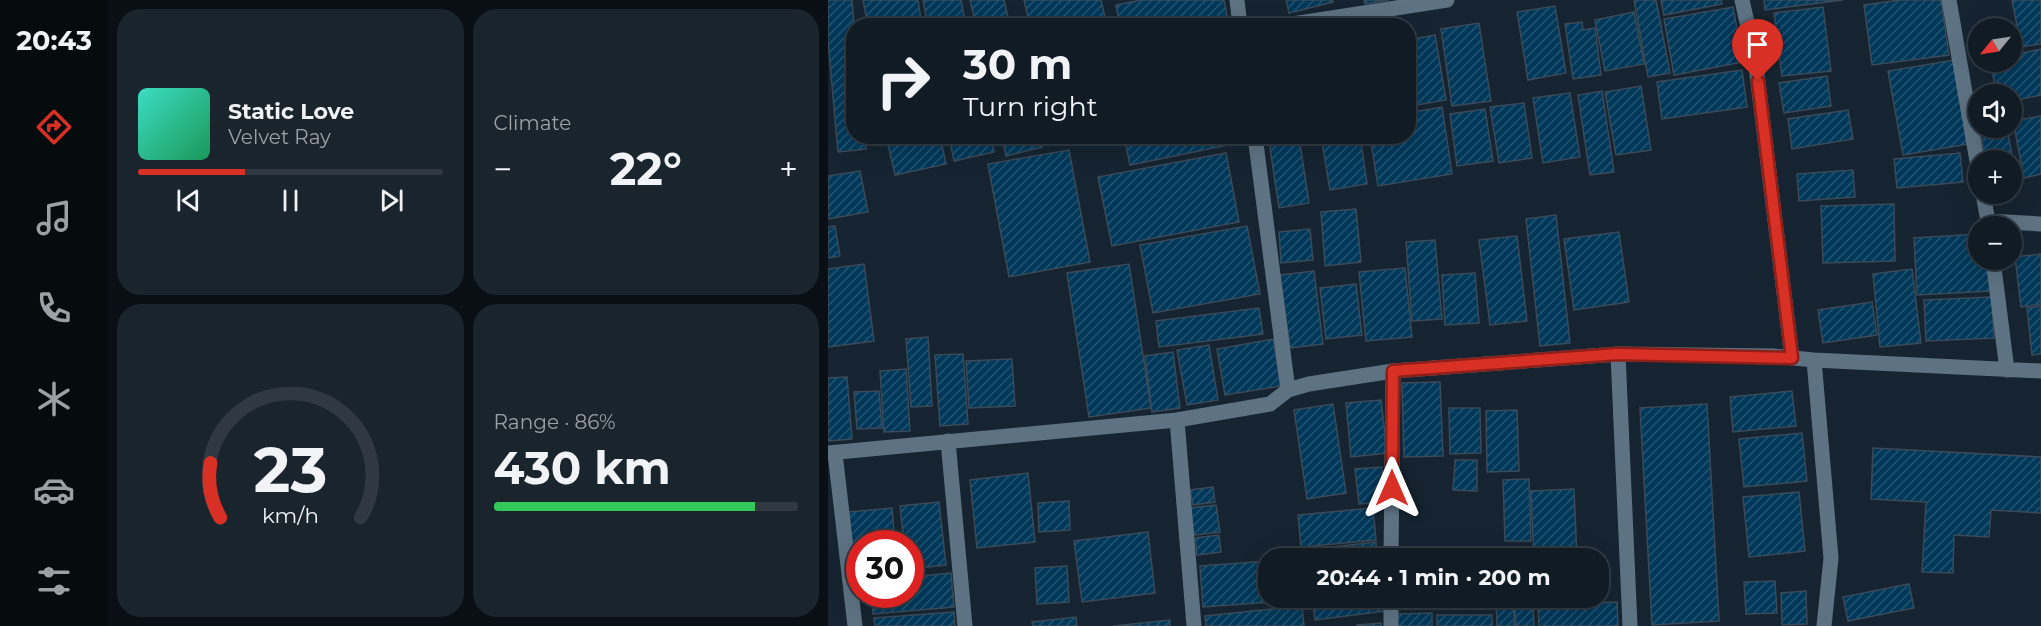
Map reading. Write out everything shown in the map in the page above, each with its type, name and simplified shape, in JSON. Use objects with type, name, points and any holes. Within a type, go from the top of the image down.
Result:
[{"type":"street","points":[[1237,0],[1239,18]]},
{"type":"street","points":[[1331,18],[1447,0]]},
{"type":"street","points":[[1742,0],[1755,58],[1792,358]]},
{"type":"street","points":[[1949,0],[1975,150]]},
{"type":"street","points":[[1256,144],[1288,390]]},
{"type":"street","points":[[2022,224],[2041,224]]},
{"type":"street","points":[[1994,270],[2007,370]]},
{"type":"street","points":[[1618,354],[1630,626]]},
{"type":"street","points":[[855,626],[831,453],[1177,420],[1270,404],[1288,390],[1309,384],[1393,371],[1618,354],[1792,358],[2041,371]]},
{"type":"street","points":[[1814,360],[1831,558],[1824,626]]},
{"type":"street","points":[[1391,548],[1393,371]]},
{"type":"street","points":[[1177,420],[1194,626]]},
{"type":"street","points":[[948,441],[965,626]]},
{"type":"street","points":[[1390,626],[1391,608]]},
{"type":"building","points":[[828,0],[852,0],[853,18],[846,18],[846,144],[866,144],[866,149],[838,152],[828,41]]},
{"type":"building","points":[[863,0],[918,0],[921,18],[866,18]]},
{"type":"building","points":[[923,0],[961,0],[964,18],[926,18]]},
{"type":"building","points":[[970,0],[1004,0],[1008,18],[974,18]]},
{"type":"building","points":[[1024,0],[1101,0],[1105,18],[1028,18]]},
{"type":"building","points":[[1141,0],[1224,0],[1227,18],[1118,18],[1116,5]]},
{"type":"building","points":[[1286,0],[1332,0],[1333,2],[1289,13]]},
{"type":"building","points":[[1364,0],[1389,0],[1365,4]]},
{"type":"building","points":[[1634,0],[1656,0],[1670,73],[1648,77]]},
{"type":"building","points":[[1661,0],[1721,0],[1722,4],[1664,15]]},
{"type":"building","points":[[1764,0],[1843,0],[1765,10]]},
{"type":"building","points":[[1900,0],[1941,0],[1949,55],[1872,65],[1864,5]]},
{"type":"building","points":[[2012,0],[2041,0],[2041,44],[2022,47],[2022,18],[2015,18]]},
{"type":"building","points":[[1555,6],[1566,73],[1528,80],[1517,12]]},
{"type":"building","points":[[1733,7],[1743,62],[1674,75],[1664,19]]},
{"type":"building","points":[[1823,7],[1831,71],[1782,76],[1774,13]]},
{"type":"building","points":[[1634,12],[1644,64],[1605,71],[1595,20]]},
{"type":"building","points":[[1582,22],[1583,30],[1595,28],[1601,75],[1573,79],[1565,24]]},
{"type":"building","points":[[1479,23],[1491,101],[1452,106],[1441,29]]},
{"type":"building","points":[[1435,35],[1446,100],[1416,105],[1416,39]]},
{"type":"building","points":[[2041,49],[2041,95],[2022,99],[2022,84],[1995,84],[1992,72],[2022,72],[2022,53]]},
{"type":"building","points":[[1954,60],[1969,144],[1903,155],[1888,71]]},
{"type":"building","points":[[1742,70],[1747,107],[1662,119],[1657,82]]},
{"type":"building","points":[[1827,76],[1831,106],[1784,113],[1779,83]]},
{"type":"building","points":[[1641,86],[1651,150],[1616,155],[1605,92]]},
{"type":"building","points":[[1602,91],[1614,172],[1590,175],[1578,95]]},
{"type":"building","points":[[1570,93],[1580,157],[1543,163],[1533,98]]},
{"type":"building","points":[[1524,103],[1532,158],[1499,163],[1490,107]]},
{"type":"building","points":[[1442,107],[1452,174],[1378,186],[1371,144],[1416,144],[1416,112]]},
{"type":"building","points":[[1485,109],[1493,161],[1457,166],[1450,114]]},
{"type":"building","points":[[1848,110],[1853,139],[1792,149],[1788,119]]},
{"type":"building","points":[[2041,116],[2041,174],[2024,178],[2022,150],[2019,150],[2016,138],[2022,138],[2022,119]]},
{"type":"building","points":[[1982,138],[2009,138],[2011,150],[1983,150]]},
{"type":"building","points":[[888,144],[942,144],[946,164],[895,175]]},
{"type":"building","points":[[951,144],[992,144],[994,152],[954,161]]},
{"type":"building","points":[[1004,144],[1041,144],[1042,147],[1006,156]]},
{"type":"building","points":[[1126,144],[1233,144],[1130,165]]},
{"type":"building","points":[[1269,144],[1300,144],[1309,203],[1279,208]]},
{"type":"building","points":[[1322,144],[1361,144],[1367,184],[1330,190]]},
{"type":"building","points":[[1069,150],[1090,262],[1009,277],[988,164]]},
{"type":"building","points":[[1226,153],[1239,222],[1112,246],[1098,177]]},
{"type":"building","points":[[1960,153],[1963,182],[1897,188],[1894,159]]},
{"type":"building","points":[[1853,170],[1855,197],[1799,201],[1797,174]]},
{"type":"building","points":[[860,171],[868,212],[828,219],[828,176]]},
{"type":"building","points":[[1894,204],[1895,261],[1823,263],[1821,206]]},
{"type":"building","points":[[1356,209],[1361,262],[1325,266],[1321,212]]},
{"type":"building","points":[[1556,215],[1570,343],[1540,346],[1526,219]]},
{"type":"building","points":[[835,226],[840,256],[828,258],[828,227]]},
{"type":"building","points":[[1247,226],[1260,294],[1153,313],[1140,245]]},
{"type":"building","points":[[1310,229],[1313,260],[1281,263],[1279,232]]},
{"type":"building","points":[[1619,232],[1629,302],[1574,310],[1564,239]]},
{"type":"building","points":[[1968,235],[1968,270],[1990,270],[1991,291],[1917,295],[1914,238]]},
{"type":"building","points":[[1517,236],[1527,321],[1490,325],[1479,240]]},
{"type":"building","points":[[1435,240],[1442,319],[1412,321],[1406,242]]},
{"type":"building","points":[[2041,254],[2041,304],[2021,307],[2017,270],[2022,270],[2022,256]]},
{"type":"building","points":[[864,264],[874,341],[828,347],[828,269]]},
{"type":"building","points":[[1129,264],[1151,408],[1089,417],[1067,273]]},
{"type":"building","points":[[1405,268],[1412,337],[1366,341],[1359,272]]},
{"type":"building","points":[[1912,269],[1921,343],[1880,347],[1873,274]]},
{"type":"building","points":[[1314,271],[1323,344],[1290,348],[1280,275]]},
{"type":"building","points":[[1475,273],[1479,323],[1445,325],[1442,275]]},
{"type":"building","points":[[1356,284],[1362,335],[1326,339],[1320,288]]},
{"type":"building","points":[[1992,297],[1994,338],[1926,341],[1924,300]]},
{"type":"building","points":[[1872,302],[1877,335],[1823,343],[1818,310]]},
{"type":"building","points":[[2041,306],[2041,354],[2032,355],[2027,308]]},
{"type":"building","points":[[1259,308],[1263,334],[1159,347],[1156,321]]},
{"type":"building","points":[[928,337],[932,406],[911,407],[906,339]]},
{"type":"building","points":[[1273,339],[1281,386],[1225,395],[1217,349]]},
{"type":"building","points":[[1209,345],[1218,400],[1187,405],[1177,350]]},
{"type":"building","points":[[1173,352],[1180,408],[1152,412],[1145,356]]},
{"type":"building","points":[[963,354],[968,424],[940,426],[935,355]]},
{"type":"building","points":[[1012,359],[1015,406],[969,408],[966,361]]},
{"type":"building","points":[[906,369],[910,431],[884,432],[880,371]]},
{"type":"building","points":[[847,377],[852,439],[828,441],[828,378]]},
{"type":"building","points":[[1440,382],[1443,456],[1404,457],[1402,383]]},
{"type":"building","points":[[879,391],[882,428],[857,429],[854,392]]},
{"type":"building","points":[[1792,391],[1796,426],[1733,432],[1730,397]]},
{"type":"building","points":[[1381,400],[1387,453],[1351,457],[1346,403]]},
{"type":"building","points":[[1333,404],[1346,493],[1307,499],[1294,410]]},
{"type":"building","points":[[1707,404],[1719,621],[1652,625],[1640,408]]},
{"type":"building","points":[[1449,408],[1480,408],[1481,453],[1450,454]]},
{"type":"building","points":[[1517,410],[1519,471],[1487,472],[1486,411]]},
{"type":"building","points":[[1802,433],[1807,481],[1744,487],[1739,439]]},
{"type":"building","points":[[1873,448],[2041,457],[2041,513],[1991,510],[1989,537],[1954,535],[1953,573],[1922,572],[1926,502],[1871,499]]},
{"type":"building","points":[[1455,460],[1477,460],[1477,491],[1453,490]]},
{"type":"building","points":[[1382,467],[1385,502],[1359,504],[1355,469]]},
{"type":"building","points":[[1028,473],[1035,542],[977,548],[970,480]]},
{"type":"building","points":[[1529,479],[1531,541],[1505,541],[1503,480]]},
{"type":"building","points":[[1213,487],[1215,502],[1193,505],[1190,490]]},
{"type":"building","points":[[1574,489],[1577,548],[1534,548],[1531,491]]},
{"type":"building","points":[[1799,492],[1805,551],[1749,557],[1743,497]]},
{"type":"building","points":[[1069,501],[1070,530],[1039,532],[1038,503]]},
{"type":"building","points":[[939,502],[946,565],[924,567],[924,530],[903,530],[900,506]]},
{"type":"building","points":[[1216,505],[1220,532],[1194,535],[1190,508]]},
{"type":"building","points":[[892,508],[894,530],[850,530],[849,512]]},
{"type":"building","points":[[1373,508],[1376,540],[1301,547],[1298,515]]},
{"type":"building","points":[[1148,532],[1155,593],[1082,602],[1074,541]]},
{"type":"building","points":[[1219,535],[1221,552],[1197,555],[1195,538]]},
{"type":"building","points":[[1376,542],[1376,548],[1323,548]]},
{"type":"building","points":[[1258,562],[1258,603],[1203,607],[1200,566]]},
{"type":"building","points":[[1067,566],[1069,602],[1037,604],[1035,568]]},
{"type":"building","points":[[951,573],[954,607],[873,614],[873,608],[924,608],[924,576]]},
{"type":"building","points":[[1775,581],[1777,613],[1746,614],[1744,582]]},
{"type":"building","points":[[1909,584],[1914,608],[1848,621],[1843,597]]},
{"type":"building","points":[[1806,591],[1807,624],[1782,625],[1781,593]]},
{"type":"building","points":[[1609,602],[1617,602],[1618,626],[1539,626],[1538,608],[1609,608]]},
{"type":"building","points":[[1302,608],[1304,626],[1206,626],[1205,616]]},
{"type":"building","points":[[1313,608],[1385,608],[1385,611],[1315,620]]},
{"type":"building","points":[[1496,608],[1514,608],[1514,626],[1497,626]]},
{"type":"building","points":[[1515,608],[1533,608],[1534,626],[1516,626]]},
{"type":"building","points":[[954,612],[955,626],[875,626],[874,618]]},
{"type":"building","points":[[1432,613],[1432,626],[1397,626],[1397,614]]},
{"type":"building","points":[[1437,615],[1492,615],[1492,626],[1437,626]]},
{"type":"building","points":[[1076,617],[1077,626],[1033,626],[1032,622]]},
{"type":"building","points":[[1170,620],[1170,626],[1113,626]]},
{"type":"building","points":[[1381,623],[1381,626],[1357,626],[1357,625]]},
{"type":"route","points":[[1392,488],[1393,371],[1618,354],[1792,358],[1758,81]]}]
